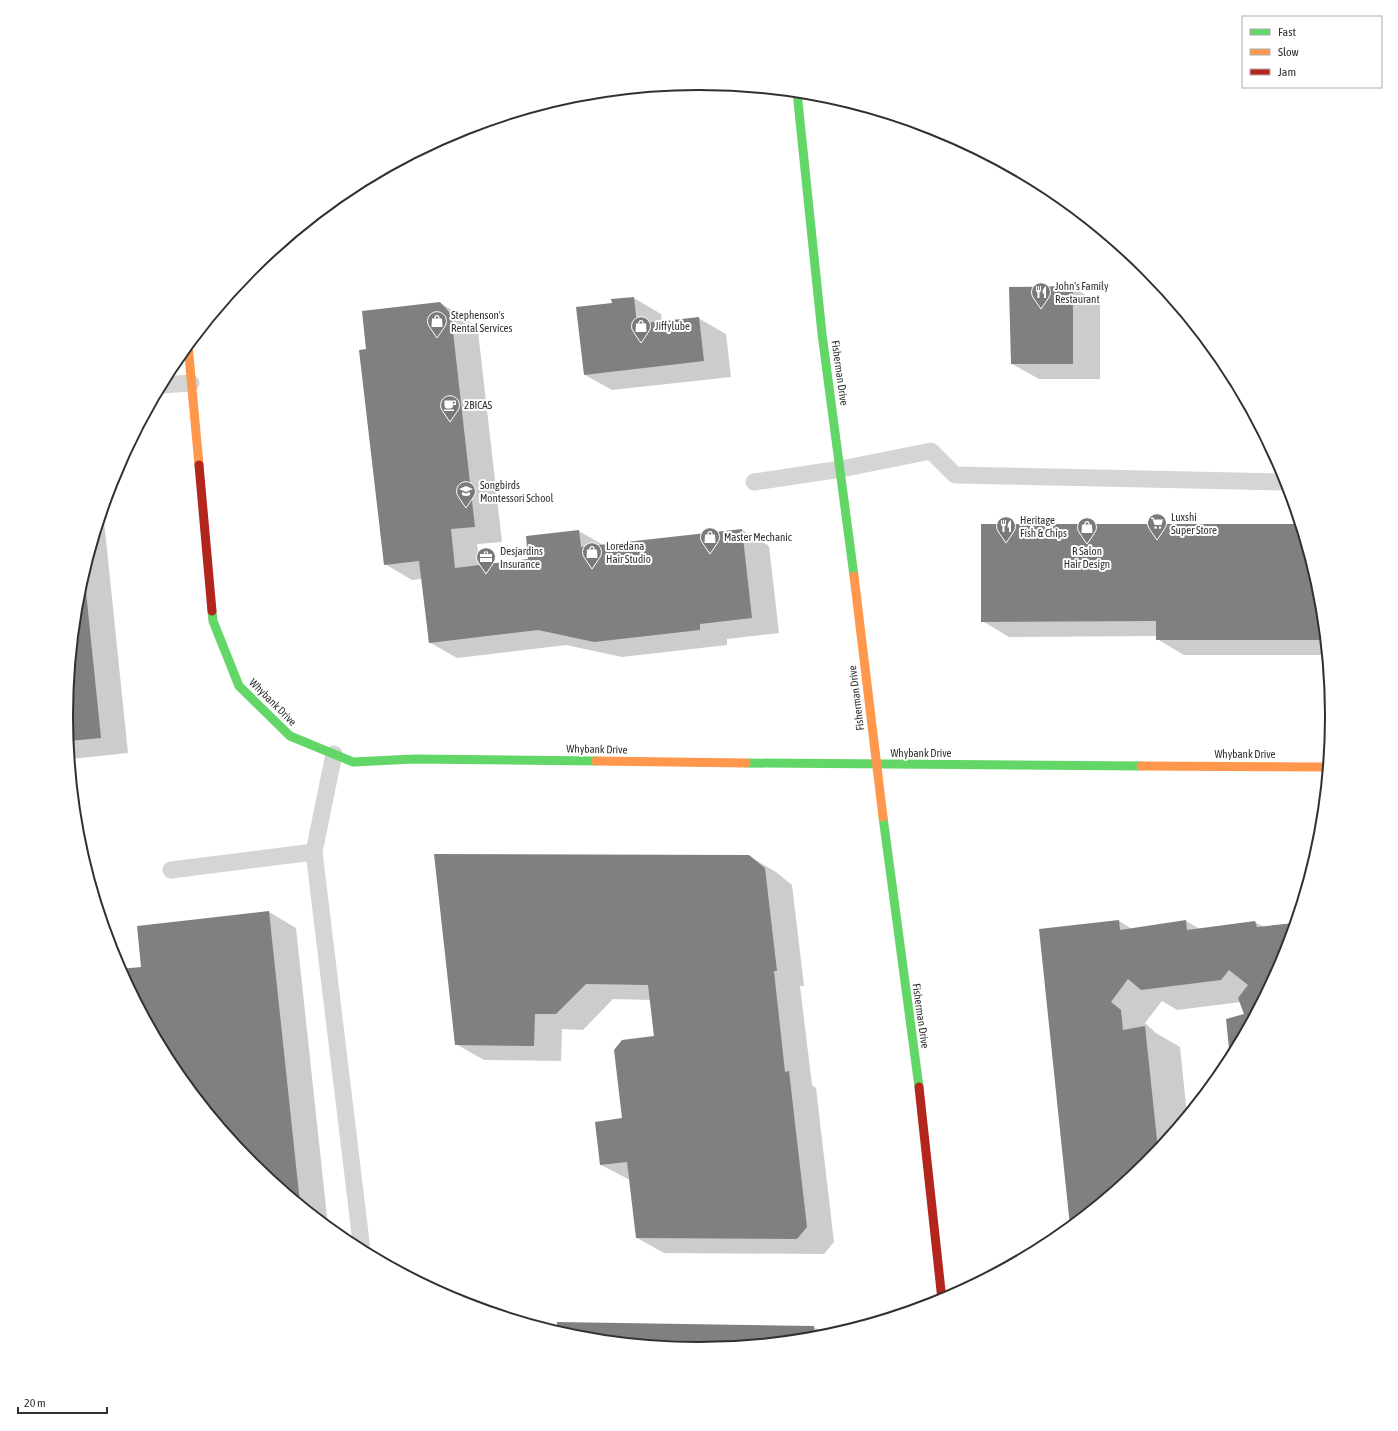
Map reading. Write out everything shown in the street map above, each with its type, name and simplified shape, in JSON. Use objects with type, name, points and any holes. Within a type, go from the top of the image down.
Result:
[{"type":"street","name":"Fisherman Drive","points":[[798,98],[822,334],[841,469],[876,765],[918,1078],[941,1293]]},
{"type":"street","name":"Whybank Drive","points":[[189,354],[213,621],[239,686],[290,736],[353,762],[414,759],[876,765],[1323,766]]},
{"type":"lane","points":[[168,385],[191,383]]},
{"type":"lane","points":[[754,482],[841,469],[931,451],[956,475],[1279,482]]},
{"type":"lane","points":[[334,754],[314,852],[361,1242]]},
{"type":"lane","points":[[171,870],[314,852]]},
{"type":"building","name":"John's Family Restaurant","points":[[1073,286],[1073,364],[1011,364],[1009,287]]},
{"type":"building","name":"Jiffylube","points":[[634,297],[637,324],[699,317],[704,361],[584,375],[576,307],[612,303],[611,299]]},
{"type":"building","points":[[440,302],[451,314],[475,527],[451,529],[455,568],[528,559],[526,536],[579,530],[581,547],[742,529],[752,618],[700,624],[700,630],[594,642],[538,630],[429,643],[419,561],[384,565],[359,350],[366,349],[362,311]]},
{"type":"building","points":[[981,524],[1295,524],[1304,553],[1313,593],[1321,640],[1156,640],[1156,621],[981,622]]},
{"type":"building","points":[[86,589],[101,738],[74,741],[74,675],[78,634]]},
{"type":"building","points":[[434,854],[749,855],[765,868],[777,971],[774,971],[785,1072],[789,1071],[807,1227],[797,1239],[636,1238],[627,1162],[600,1165],[595,1122],[622,1118],[614,1050],[622,1040],[654,1036],[648,985],[586,984],[556,1014],[535,1014],[534,1046],[455,1045]]},
{"type":"building","points":[[269,911],[299,1197],[256,1158],[228,1128],[202,1097],[157,1028],[127,968],[141,967],[137,926]]},
{"type":"building","points":[[1119,920],[1120,930],[1186,920],[1187,930],[1255,921],[1257,927],[1289,923],[1260,992],[1241,1029],[1229,1048],[1226,1019],[1244,1014],[1238,998],[1248,985],[1229,970],[1221,980],[1141,990],[1128,979],[1111,1002],[1121,1010],[1123,1030],[1145,1026],[1157,1142],[1112,1186],[1069,1220],[1039,929]]},
{"type":"building","points":[[557,1322],[814,1326],[814,1330],[781,1336],[699,1342],[617,1336],[557,1324]]},
{"type":"traffic: fast","points":[[798,98],[822,334],[854,576]]},
{"type":"traffic: fast","points":[[212,611],[213,621],[239,686],[290,736],[353,762],[414,759],[596,761]]},
{"type":"traffic: fast","points":[[746,763],[1141,766]]},
{"type":"traffic: fast","points":[[883,817],[919,1087]]},
{"type":"traffic: slow","points":[[189,354],[199,465]]},
{"type":"traffic: slow","points":[[854,576],[883,817]]},
{"type":"traffic: slow","points":[[596,761],[746,763]]},
{"type":"traffic: slow","points":[[1141,766],[1323,767]]},
{"type":"traffic: jam","points":[[199,465],[212,611]]},
{"type":"traffic: jam","points":[[919,1087],[941,1293]]},
{"type":"place","name":"John's Family Restaurant","points":[[1041,309]]},
{"type":"place","name":"Stephenson's Rental Services","points":[[437,338]]},
{"type":"place","name":"Jiffylube","points":[[641,343]]},
{"type":"place","name":"2BICAS","points":[[450,422]]},
{"type":"place","name":"Songbirds Montessori School","points":[[466,508]]},
{"type":"place","name":"Luxshi Super Store","points":[[1157,540]]},
{"type":"place","name":"Heritage Fish & Chips","points":[[1006,543]]},
{"type":"place","name":"R Salon Hair Design","points":[[1087,544]]},
{"type":"place","name":"Master Mechanic","points":[[710,554]]},
{"type":"place","name":"Loredana Hair Studio","points":[[592,569]]},
{"type":"place","name":"Desjardins Insurance","points":[[486,574]]}]
